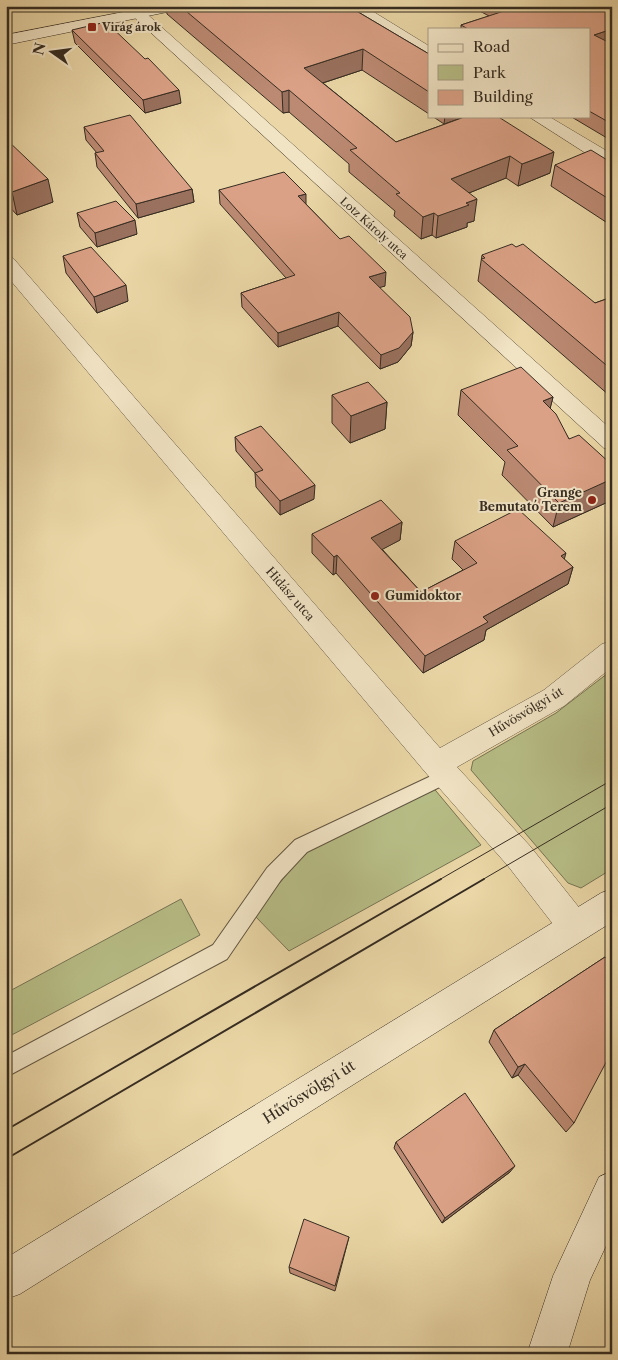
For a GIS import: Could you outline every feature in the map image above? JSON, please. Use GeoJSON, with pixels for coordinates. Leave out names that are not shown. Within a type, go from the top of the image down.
{"type":"FeatureCollection","features":[{"type":"Feature","properties":{"kind":"street"},"geometry":{"type":"LineString","coordinates":[[6,40],[133,10],[177,6]]}},
{"type":"Feature","properties":{"kind":"street"},"geometry":{"type":"LineString","coordinates":[[353,6],[428,51]]}},
{"type":"Feature","properties":{"kind":"street","name":"Lotz Károly utca"},"geometry":{"type":"LineString","coordinates":[[133,10],[612,443]]}},
{"type":"Feature","properties":{"kind":"street"},"geometry":{"type":"LineString","coordinates":[[539,118],[612,162]]}},
{"type":"Feature","properties":{"kind":"street","name":"Hidász utca"},"geometry":{"type":"LineString","coordinates":[[6,262],[441,770],[519,856],[574,926]]}},
{"type":"Feature","properties":{"kind":"street","name":"Hűvösvölgyi út"},"geometry":{"type":"LineString","coordinates":[[441,770],[554,698],[612,652]]}},
{"type":"Feature","properties":{"kind":"street","name":"Hűvösvölgyi út"},"geometry":{"type":"LineString","coordinates":[[6,1280],[612,904]]}},
{"type":"Feature","properties":{"kind":"street"},"geometry":{"type":"LineString","coordinates":[[547,1354],[572,1276],[598,1240],[612,1190]]}},
{"type":"Feature","properties":{"kind":"lane","name":"Hűvösvölgyi út"},"geometry":{"type":"LineString","coordinates":[[6,1067],[220,952],[274,874],[301,846],[441,770]]}},
{"type":"Feature","properties":{"kind":"green space"},"geometry":{"type":"Polygon","coordinates":[[[612,670],[612,869],[581,888],[568,883],[471,770],[473,761],[556,713],[612,670]]]}},
{"type":"Feature","properties":{"kind":"green space"},"geometry":{"type":"Polygon","coordinates":[[[431,785],[481,845],[289,951],[254,915],[303,854],[431,785]]]}},
{"type":"Feature","properties":{"kind":"green space"},"geometry":{"type":"Polygon","coordinates":[[[181,899],[200,935],[6,1038],[6,993],[181,899]]]}},
{"type":"Feature","properties":{"kind":"building"},"geometry":{"type":"Polygon","coordinates":[[[180,6],[348,6],[428,53],[428,91],[363,49],[304,68],[396,142],[462,118],[500,118],[554,152],[522,164],[510,156],[451,179],[477,199],[466,203],[469,205],[438,216],[434,213],[423,217],[396,194],[400,193],[350,150],[357,148],[289,90],[282,92],[180,6]]]}},
{"type":"Feature","properties":{"kind":"building"},"geometry":{"type":"Polygon","coordinates":[[[500,6],[596,6],[612,14],[612,29],[594,35],[612,44],[612,124],[590,112],[590,28],[466,28],[461,25],[507,10],[500,6]]]}},
{"type":"Feature","properties":{"kind":"building"},"geometry":{"type":"Polygon","coordinates":[[[106,22],[145,59],[148,58],[179,90],[143,100],[72,30],[106,22]]]}},
{"type":"Feature","properties":{"kind":"building"},"geometry":{"type":"Polygon","coordinates":[[[130,115],[192,189],[136,204],[95,153],[104,151],[84,127],[130,115]]]}},
{"type":"Feature","properties":{"kind":"building"},"geometry":{"type":"Polygon","coordinates":[[[6,139],[48,179],[12,192],[6,186],[6,139]]]}},
{"type":"Feature","properties":{"kind":"building"},"geometry":{"type":"Polygon","coordinates":[[[591,150],[612,163],[612,201],[555,165],[591,150]]]}},
{"type":"Feature","properties":{"kind":"building"},"geometry":{"type":"Polygon","coordinates":[[[284,172],[306,194],[298,196],[340,239],[349,236],[386,272],[369,277],[410,317],[413,332],[399,348],[381,355],[339,312],[278,333],[241,293],[295,275],[219,190],[284,172]]]}},
{"type":"Feature","properties":{"kind":"building"},"geometry":{"type":"Polygon","coordinates":[[[116,201],[135,220],[95,233],[77,213],[116,201]]]}},
{"type":"Feature","properties":{"kind":"building"},"geometry":{"type":"Polygon","coordinates":[[[512,244],[516,247],[523,244],[595,303],[612,297],[612,370],[481,259],[485,258],[482,255],[512,244]]]}},
{"type":"Feature","properties":{"kind":"building"},"geometry":{"type":"Polygon","coordinates":[[[91,247],[126,285],[94,297],[63,256],[91,247]]]}},
{"type":"Feature","properties":{"kind":"building"},"geometry":{"type":"Polygon","coordinates":[[[521,367],[553,397],[543,401],[556,414],[569,439],[579,435],[611,464],[607,467],[612,472],[612,479],[559,503],[507,450],[518,446],[461,390],[521,367]]]}},
{"type":"Feature","properties":{"kind":"building"},"geometry":{"type":"Polygon","coordinates":[[[368,382],[387,402],[351,416],[332,395],[368,382]]]}},
{"type":"Feature","properties":{"kind":"building"},"geometry":{"type":"Polygon","coordinates":[[[261,426],[315,485],[280,501],[255,473],[263,470],[235,437],[261,426]]]}},
{"type":"Feature","properties":{"kind":"building"},"geometry":{"type":"Polygon","coordinates":[[[381,500],[402,522],[371,538],[421,592],[477,563],[455,541],[518,509],[566,553],[561,556],[573,567],[483,617],[488,622],[425,656],[337,555],[334,557],[312,534],[381,500]]]}},
{"type":"Feature","properties":{"kind":"building"},"geometry":{"type":"Polygon","coordinates":[[[605,957],[612,965],[612,1051],[574,1123],[525,1064],[518,1067],[494,1030],[605,957]]]}},
{"type":"Feature","properties":{"kind":"building"},"geometry":{"type":"Polygon","coordinates":[[[465,1093],[515,1166],[445,1218],[396,1142],[465,1093]]]}},
{"type":"Feature","properties":{"kind":"building"},"geometry":{"type":"Polygon","coordinates":[[[304,1219],[349,1237],[335,1286],[289,1267],[304,1219]]]}},
{"type":"Feature","properties":{"kind":"tram line"},"geometry":{"type":"LineString","coordinates":[[439,880],[612,780]]}},
{"type":"Feature","properties":{"kind":"tram line"},"geometry":{"type":"LineString","coordinates":[[482,880],[612,804]]}},
{"type":"Feature","properties":{"kind":"tram line"},"geometry":{"type":"LineString","coordinates":[[6,1130],[441,879]]}},
{"type":"Feature","properties":{"kind":"tram line"},"geometry":{"type":"LineString","coordinates":[[6,1159],[484,879]]}},
{"type":"Feature","properties":{"kind":"place","name":"Virág árok"},"geometry":{"type":"Point","coordinates":[92,27]}},
{"type":"Feature","properties":{"kind":"place","name":"Grange Bemutató Terem"},"geometry":{"type":"Point","coordinates":[592,500]}},
{"type":"Feature","properties":{"kind":"place","name":"Gumidoktor"},"geometry":{"type":"Point","coordinates":[375,596]}}]}
